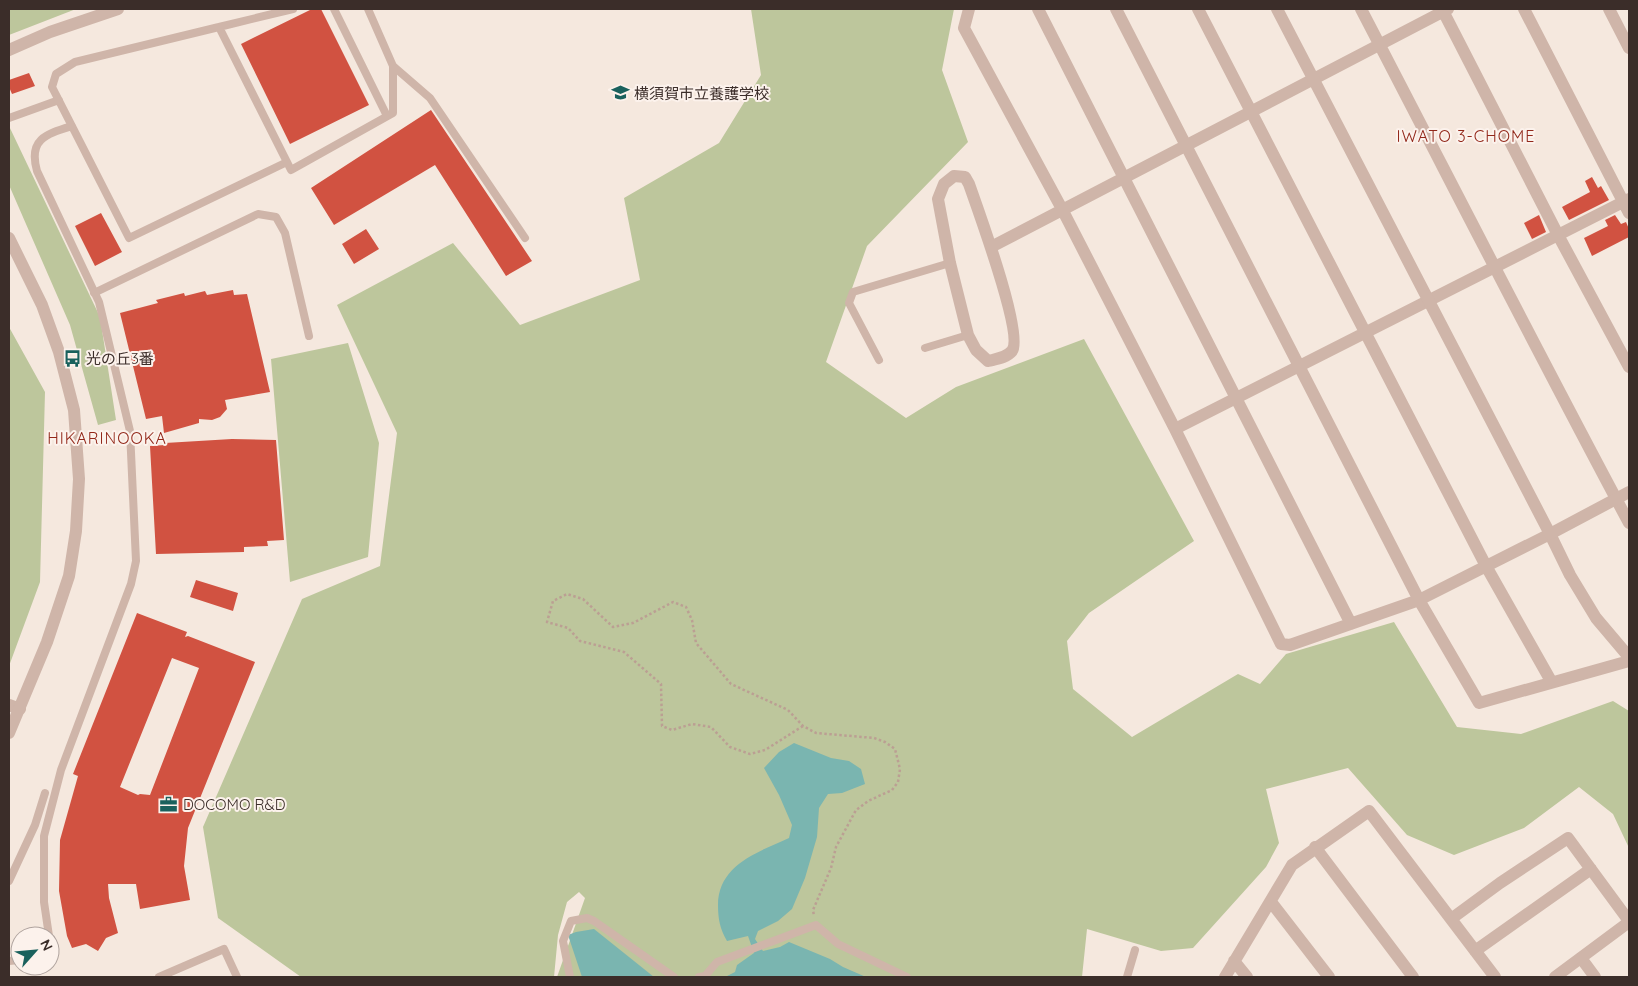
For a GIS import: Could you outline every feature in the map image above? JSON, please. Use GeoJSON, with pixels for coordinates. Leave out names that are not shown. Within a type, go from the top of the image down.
{"type":"FeatureCollection","features":[{"type":"Feature","properties":{"kind":"street"},"geometry":{"type":"LineString","coordinates":[[9,50],[50,32],[118,9]]}},
{"type":"Feature","properties":{"kind":"street"},"geometry":{"type":"LineString","coordinates":[[970,9],[966,15],[964,28],[1062,210],[1175,429],[1281,644],[1290,646],[1419,600],[1629,492]]}},
{"type":"Feature","properties":{"kind":"street"},"geometry":{"type":"LineString","coordinates":[[1038,9],[1351,624]]}},
{"type":"Feature","properties":{"kind":"street"},"geometry":{"type":"LineString","coordinates":[[1116,9],[1419,600],[1479,703],[1629,659],[1596,618],[1570,574],[1277,9]]}},
{"type":"Feature","properties":{"kind":"street"},"geometry":{"type":"LineString","coordinates":[[1198,9],[1486,566],[1552,681]]}},
{"type":"Feature","properties":{"kind":"street"},"geometry":{"type":"LineString","coordinates":[[1361,9],[1629,523]]}},
{"type":"Feature","properties":{"kind":"street"},"geometry":{"type":"LineString","coordinates":[[1175,429],[1558,235],[1627,205],[1524,9]]}},
{"type":"Feature","properties":{"kind":"street"},"geometry":{"type":"LineString","coordinates":[[1609,9],[1629,48]]}},
{"type":"Feature","properties":{"kind":"street"},"geometry":{"type":"LineString","coordinates":[[991,246],[1445,10],[1558,235],[1629,367]]}},
{"type":"Feature","properties":{"kind":"street"},"geometry":{"type":"LineString","coordinates":[[954,176],[965,177],[991,246],[1013,325],[1015,343],[1012,350],[1002,358],[988,361],[976,350],[968,335],[950,263],[938,199],[944,184],[954,176]]}},
{"type":"Feature","properties":{"kind":"street"},"geometry":{"type":"LineString","coordinates":[[9,238],[42,305],[59,352],[74,410],[79,479],[76,530],[69,576],[47,642],[14,707],[9,734]]}},
{"type":"Feature","properties":{"kind":"street"},"geometry":{"type":"LineString","coordinates":[[1225,977],[1292,865],[1315,847],[1369,811],[1495,977]]}},
{"type":"Feature","properties":{"kind":"street"},"geometry":{"type":"LineString","coordinates":[[1451,919],[1500,883],[1568,838],[1629,921],[1555,977]]}},
{"type":"Feature","properties":{"kind":"street"},"geometry":{"type":"LineString","coordinates":[[1315,847],[1413,977]]}},
{"type":"Feature","properties":{"kind":"street"},"geometry":{"type":"LineString","coordinates":[[1475,951],[1591,869]]}},
{"type":"Feature","properties":{"kind":"street"},"geometry":{"type":"LineString","coordinates":[[1271,902],[1329,977]]}},
{"type":"Feature","properties":{"kind":"street"},"geometry":{"type":"LineString","coordinates":[[1581,958],[1595,977]]}},
{"type":"Feature","properties":{"kind":"street"},"geometry":{"type":"LineString","coordinates":[[1234,961],[1246,977]]}},
{"type":"Feature","properties":{"kind":"lane"},"geometry":{"type":"LineString","coordinates":[[287,162],[130,238],[52,87],[56,74],[75,62],[293,9]]}},
{"type":"Feature","properties":{"kind":"lane"},"geometry":{"type":"LineString","coordinates":[[334,9],[387,116]]}},
{"type":"Feature","properties":{"kind":"lane"},"geometry":{"type":"LineString","coordinates":[[219,27],[291,170],[393,113],[393,66],[368,9]]}},
{"type":"Feature","properties":{"kind":"lane"},"geometry":{"type":"LineString","coordinates":[[393,66],[430,98],[524,238]]}},
{"type":"Feature","properties":{"kind":"lane"},"geometry":{"type":"LineString","coordinates":[[9,118],[59,100]]}},
{"type":"Feature","properties":{"kind":"lane"},"geometry":{"type":"LineString","coordinates":[[48,926],[44,902],[44,836],[61,770],[131,584],[136,561],[130,431],[98,302],[37,171],[34,155],[38,143],[53,132],[72,126]]}},
{"type":"Feature","properties":{"kind":"lane"},"geometry":{"type":"LineString","coordinates":[[94,293],[258,214],[276,217],[285,232],[308,336]]}},
{"type":"Feature","properties":{"kind":"lane"},"geometry":{"type":"LineString","coordinates":[[878,360],[849,303],[853,292],[950,263]]}},
{"type":"Feature","properties":{"kind":"lane"},"geometry":{"type":"LineString","coordinates":[[925,348],[968,335]]}},
{"type":"Feature","properties":{"kind":"lane"},"geometry":{"type":"LineString","coordinates":[[9,881],[35,824],[45,793]]}},
{"type":"Feature","properties":{"kind":"lane"},"geometry":{"type":"LineString","coordinates":[[570,977],[563,941],[571,920],[587,918],[674,977]]}},
{"type":"Feature","properties":{"kind":"lane"},"geometry":{"type":"LineString","coordinates":[[700,977],[705,976],[717,962],[816,925],[838,944],[907,977]]}},
{"type":"Feature","properties":{"kind":"lane"},"geometry":{"type":"LineString","coordinates":[[159,977],[224,949],[237,977]]}},
{"type":"Feature","properties":{"kind":"lane"},"geometry":{"type":"LineString","coordinates":[[1127,977],[1135,950]]}},
{"type":"Feature","properties":{"kind":"path"},"geometry":{"type":"LineString","coordinates":[[803,726],[765,750],[750,754],[730,747],[711,727],[692,724],[672,730],[662,726],[661,684],[624,652],[580,641],[568,628],[548,622],[553,602],[567,594],[583,599],[612,628],[633,623],[673,602],[686,607],[692,620],[696,643],[731,684],[788,710],[803,726],[816,733],[874,738],[885,742],[895,749],[900,769],[898,782],[892,790],[868,801],[856,810],[844,830],[836,847],[831,868],[813,910],[816,925]]}},
{"type":"Feature","properties":{"kind":"green space"},"geometry":{"type":"Polygon","coordinates":[[[9,9],[76,9],[9,35],[9,9]]]}},
{"type":"Feature","properties":{"kind":"green space"},"geometry":{"type":"Polygon","coordinates":[[[751,9],[954,9],[942,70],[968,142],[867,246],[826,362],[906,418],[956,387],[1084,339],[1194,541],[1089,613],[1067,641],[1073,689],[1132,737],[1238,674],[1260,684],[1286,654],[1394,622],[1457,727],[1521,734],[1613,701],[1629,711],[1629,848],[1613,814],[1579,787],[1524,828],[1454,855],[1407,835],[1348,768],[1266,789],[1279,843],[1266,867],[1193,948],[1161,951],[1087,929],[1082,977],[557,977],[585,898],[579,892],[567,902],[558,935],[554,977],[301,977],[218,918],[203,827],[302,599],[380,566],[397,433],[337,305],[453,243],[520,325],[640,280],[624,198],[719,143],[761,75],[751,9]]]}},
{"type":"Feature","properties":{"kind":"green space"},"geometry":{"type":"Polygon","coordinates":[[[9,126],[100,317],[116,420],[98,425],[70,325],[9,185],[9,126]]]}},
{"type":"Feature","properties":{"kind":"green space"},"geometry":{"type":"Polygon","coordinates":[[[9,327],[45,392],[40,582],[9,666],[9,327]]]}},
{"type":"Feature","properties":{"kind":"green space"},"geometry":{"type":"Polygon","coordinates":[[[348,343],[379,443],[368,557],[290,582],[271,359],[348,343]]]}},
{"type":"Feature","properties":{"kind":"water"},"geometry":{"type":"Polygon","coordinates":[[[794,743],[831,758],[849,761],[861,769],[865,784],[842,793],[828,794],[819,808],[817,837],[805,878],[792,909],[778,921],[758,931],[755,939],[763,951],[780,947],[789,942],[866,977],[725,977],[735,972],[737,965],[754,953],[748,936],[727,941],[719,919],[720,891],[732,870],[742,862],[789,838],[792,825],[779,795],[764,768],[779,752],[794,743]]]}},
{"type":"Feature","properties":{"kind":"water"},"geometry":{"type":"Polygon","coordinates":[[[594,929],[654,977],[582,977],[568,935],[594,929]]]}},
{"type":"Feature","properties":{"kind":"building"},"geometry":{"type":"Polygon","coordinates":[[[312,9],[321,9],[369,105],[290,144],[241,44],[312,9]]]}},
{"type":"Feature","properties":{"kind":"building"},"geometry":{"type":"Polygon","coordinates":[[[29,73],[35,86],[12,94],[9,80],[29,73]]]}},
{"type":"Feature","properties":{"kind":"building"},"geometry":{"type":"Polygon","coordinates":[[[431,110],[532,261],[506,276],[435,165],[334,225],[311,188],[431,110]]]}},
{"type":"Feature","properties":{"kind":"building"},"geometry":{"type":"Polygon","coordinates":[[[1592,177],[1598,188],[1601,186],[1609,200],[1569,220],[1562,207],[1590,192],[1585,181],[1592,177]]]}},
{"type":"Feature","properties":{"kind":"building"},"geometry":{"type":"Polygon","coordinates":[[[101,213],[122,252],[95,266],[75,226],[101,213]]]}},
{"type":"Feature","properties":{"kind":"building"},"geometry":{"type":"Polygon","coordinates":[[[1539,215],[1546,232],[1532,239],[1524,223],[1539,215]]]}},
{"type":"Feature","properties":{"kind":"building"},"geometry":{"type":"Polygon","coordinates":[[[1615,215],[1621,224],[1626,222],[1629,229],[1629,237],[1592,256],[1584,238],[1608,226],[1605,220],[1615,215]]]}},
{"type":"Feature","properties":{"kind":"building"},"geometry":{"type":"Polygon","coordinates":[[[366,229],[379,249],[354,264],[342,244],[366,229]]]}},
{"type":"Feature","properties":{"kind":"building"},"geometry":{"type":"Polygon","coordinates":[[[233,290],[234,295],[247,294],[270,392],[225,400],[227,409],[220,417],[212,420],[199,419],[199,423],[164,433],[162,416],[146,419],[120,313],[158,303],[156,300],[184,293],[185,296],[205,291],[207,295],[233,290]]]}},
{"type":"Feature","properties":{"kind":"building"},"geometry":{"type":"Polygon","coordinates":[[[232,439],[276,440],[284,540],[267,541],[268,546],[244,547],[244,552],[156,554],[150,446],[165,445],[165,443],[232,439]]]}},
{"type":"Feature","properties":{"kind":"building"},"geometry":{"type":"Polygon","coordinates":[[[196,580],[238,593],[233,611],[190,597],[196,580]]]}},
{"type":"Feature","properties":{"kind":"building"},"geometry":{"type":"Polygon","coordinates":[[[137,613],[187,632],[185,637],[188,636],[255,662],[188,828],[184,866],[190,900],[140,909],[136,884],[108,884],[109,898],[118,933],[106,938],[98,951],[86,944],[72,948],[67,936],[59,891],[60,840],[78,776],[73,774],[137,613]],[[172,658],[120,787],[138,795],[150,795],[199,668],[172,658]]]}},
{"type":"Feature","properties":{"kind":"place","name":"横須賀市立養護学校"},"geometry":{"type":"Point","coordinates":[620,93]}},
{"type":"Feature","properties":{"kind":"place","name":"光の丘3番"},"geometry":{"type":"Point","coordinates":[72,358]}},
{"type":"Feature","properties":{"kind":"place","name":"DOCOMO R&D"},"geometry":{"type":"Point","coordinates":[169,804]}},
{"type":"Feature","properties":{"kind":"district","name":"IWATO 3-CHOME"},"geometry":{"type":"Point","coordinates":[1466,136]}},
{"type":"Feature","properties":{"kind":"district","name":"HIKARINOOKA"},"geometry":{"type":"Point","coordinates":[107,438]}}]}
